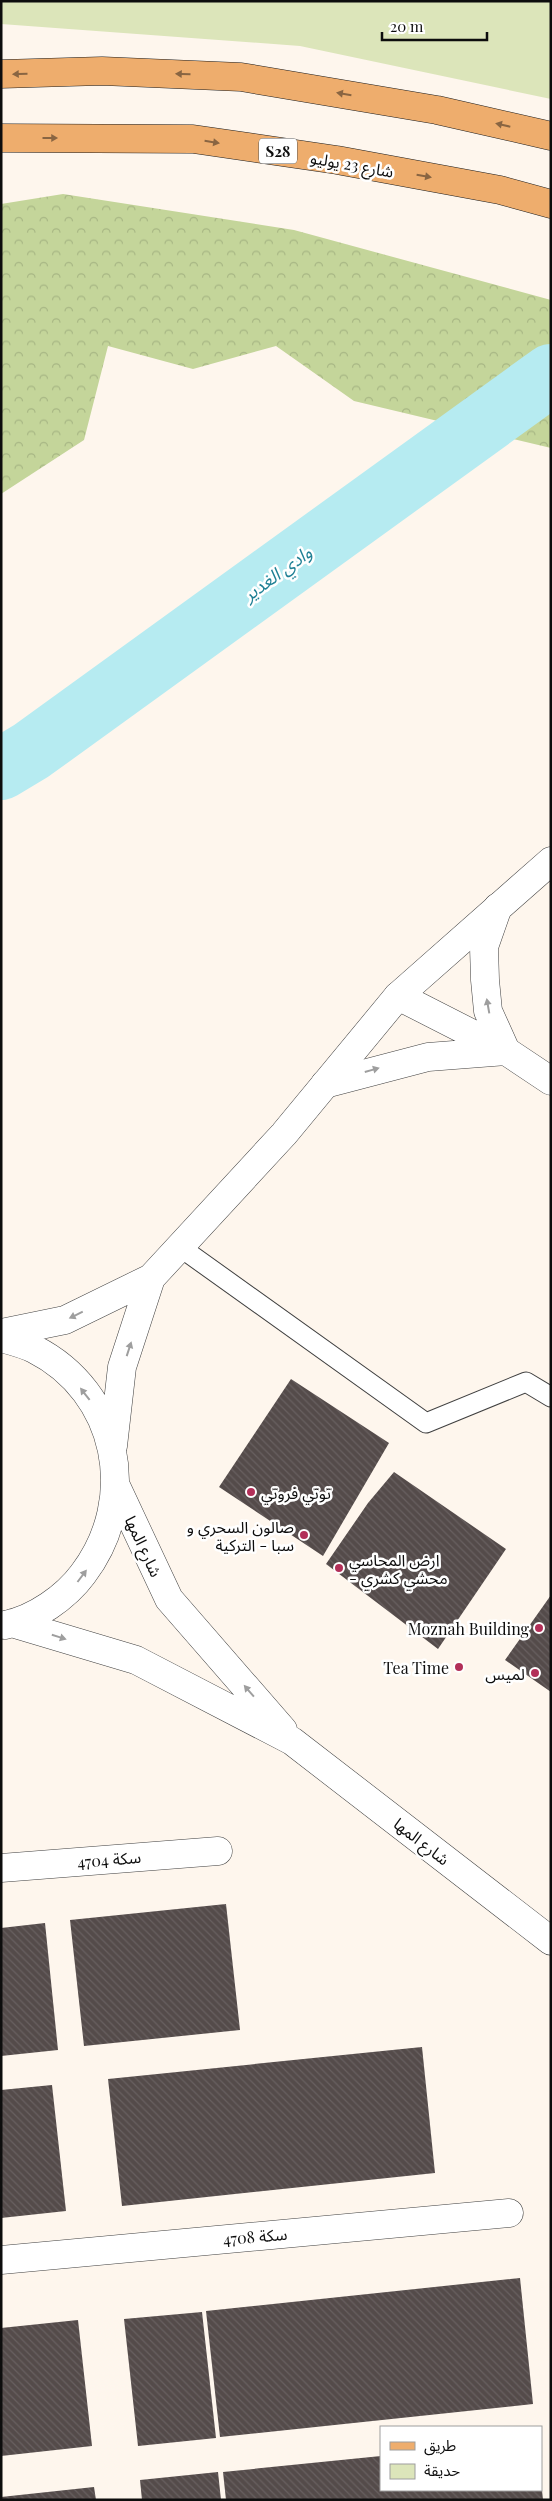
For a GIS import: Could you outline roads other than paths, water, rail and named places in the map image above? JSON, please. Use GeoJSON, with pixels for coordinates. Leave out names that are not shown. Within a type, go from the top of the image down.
{"type":"FeatureCollection","features":[{"type":"Feature","properties":{"kind":"main road"},"geometry":{"type":"LineString","coordinates":[[1,74],[102,71],[241,77],[437,110],[551,136]]}},
{"type":"Feature","properties":{"kind":"main road","name":"شارع 23 يوليو"},"geometry":{"type":"LineString","coordinates":[[1,138],[193,139],[337,160],[500,190],[551,204]]}},
{"type":"Feature","properties":{"kind":"street"},"geometry":{"type":"LineString","coordinates":[[500,190],[551,210]]}},
{"type":"Feature","properties":{"kind":"street"},"geometry":{"type":"LineString","coordinates":[[1,1333],[65,1320],[152,1278],[284,1134],[398,996],[551,861]]}},
{"type":"Feature","properties":{"kind":"street"},"geometry":{"type":"LineString","coordinates":[[498,907],[484,947],[485,980],[488,1011],[506,1051]]}},
{"type":"Feature","properties":{"kind":"street"},"geometry":{"type":"LineString","coordinates":[[398,996],[506,1051],[551,1081]]}},
{"type":"Feature","properties":{"kind":"street"},"geometry":{"type":"LineString","coordinates":[[325,1084],[428,1056],[506,1051]]}},
{"type":"Feature","properties":{"kind":"street"},"geometry":{"type":"LineString","coordinates":[[7,1624],[46,1608],[75,1585],[96,1556],[111,1522],[116,1486],[113,1448],[122,1367],[152,1278]]}},
{"type":"Feature","properties":{"kind":"street"},"geometry":{"type":"LineString","coordinates":[[1,1338],[34,1348],[69,1374],[96,1408],[113,1448]]}},
{"type":"Feature","properties":{"kind":"street","name":"شارع المها"},"geometry":{"type":"LineString","coordinates":[[116,1486],[169,1599],[292,1741]]}},
{"type":"Feature","properties":{"kind":"street","name":"شارع المها"},"geometry":{"type":"LineString","coordinates":[[7,1624],[136,1660],[292,1741],[551,1941]]}},
{"type":"Feature","properties":{"kind":"street","name":"سكة 4704"},"geometry":{"type":"LineString","coordinates":[[1,1868],[218,1851]]}},
{"type":"Feature","properties":{"kind":"street","name":"سكة 4708"},"geometry":{"type":"LineString","coordinates":[[1,2260],[509,2213]]}},
{"type":"Feature","properties":{"kind":"lane"},"geometry":{"type":"LineString","coordinates":[[180,1247],[426,1423],[526,1382],[551,1397]]}},
{"type":"Feature","properties":{"kind":"waterway","name":"وادي الغدير"},"geometry":{"type":"LineString","coordinates":[[1,769],[31,751],[551,375]]}},
{"type":"Feature","properties":{"kind":"place","name":"توتي فروتي"},"geometry":{"type":"Point","coordinates":[251,1492]}},
{"type":"Feature","properties":{"kind":"place","name":"صالون السحري و سبا - التركية"},"geometry":{"type":"Point","coordinates":[304,1535]}},
{"type":"Feature","properties":{"kind":"place","name":"ارض المحاسي - محشي كشري"},"geometry":{"type":"Point","coordinates":[339,1568]}},
{"type":"Feature","properties":{"kind":"place","name":"Moznah Building"},"geometry":{"type":"Point","coordinates":[539,1628]}},
{"type":"Feature","properties":{"kind":"place","name":"Tea Time"},"geometry":{"type":"Point","coordinates":[459,1667]}},
{"type":"Feature","properties":{"kind":"place","name":"لميس"},"geometry":{"type":"Point","coordinates":[535,1673]}}]}
